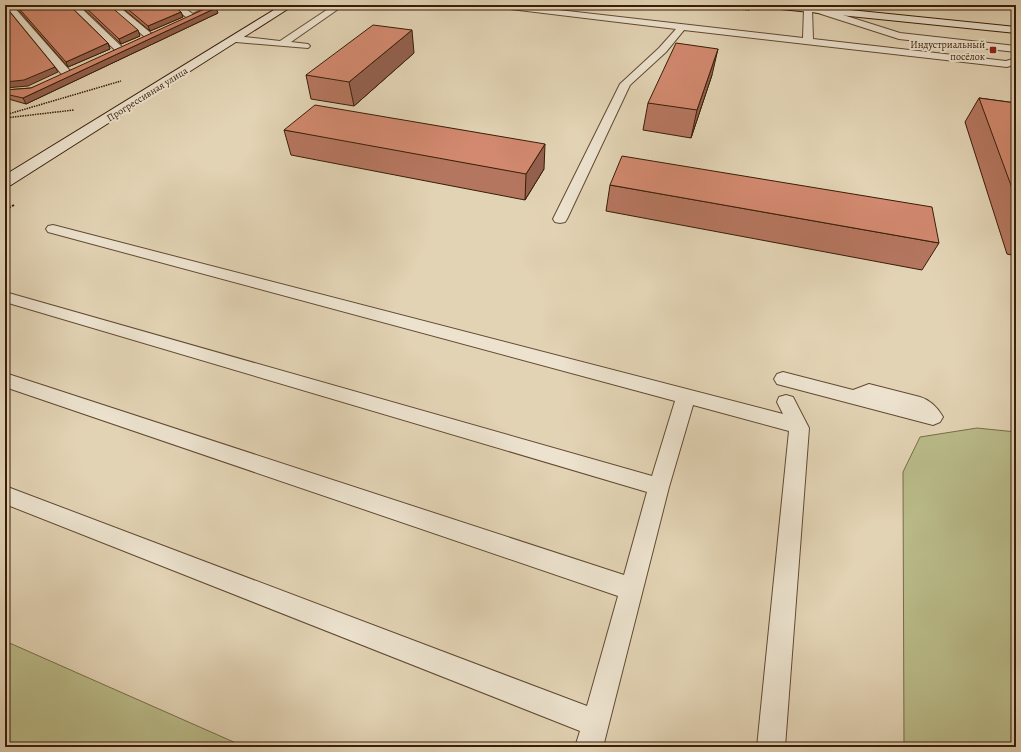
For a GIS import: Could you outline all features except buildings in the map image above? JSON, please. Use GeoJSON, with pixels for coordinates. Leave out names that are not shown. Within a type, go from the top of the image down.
{"type":"FeatureCollection","features":[{"type":"Feature","properties":{"kind":"street","name":"Прогрессивная улица"},"geometry":{"type":"LineString","coordinates":[[5,182],[289,5]]}},
{"type":"Feature","properties":{"kind":"street"},"geometry":{"type":"LineString","coordinates":[[771,5],[1016,30]]}},
{"type":"Feature","properties":{"kind":"lane"},"geometry":{"type":"LineString","coordinates":[[8,5],[70,72],[54,79]]}},
{"type":"Feature","properties":{"kind":"lane"},"geometry":{"type":"LineString","coordinates":[[72,5],[117,51],[153,35],[112,5]]}},
{"type":"Feature","properties":{"kind":"lane"},"geometry":{"type":"LineString","coordinates":[[175,5],[192,17]]}},
{"type":"Feature","properties":{"kind":"lane"},"geometry":{"type":"LineString","coordinates":[[178,24],[219,5]]}},
{"type":"Feature","properties":{"kind":"lane"},"geometry":{"type":"LineString","coordinates":[[283,43],[340,5]]}},
{"type":"Feature","properties":{"kind":"lane"},"geometry":{"type":"LineString","coordinates":[[493,5],[1007,64],[1016,61]]}},
{"type":"Feature","properties":{"kind":"lane"},"geometry":{"type":"LineString","coordinates":[[808,41],[813,9],[899,36],[1016,49]]}},
{"type":"Feature","properties":{"kind":"lane"},"geometry":{"type":"LineString","coordinates":[[560,219],[625,84],[671,44],[681,27]]}},
{"type":"Feature","properties":{"kind":"lane"},"geometry":{"type":"LineString","coordinates":[[236,39],[306,46]]}},
{"type":"Feature","properties":{"kind":"lane"},"geometry":{"type":"LineString","coordinates":[[53,229],[798,426]]}},
{"type":"Feature","properties":{"kind":"lane"},"geometry":{"type":"LineString","coordinates":[[5,298],[659,488]]}},
{"type":"Feature","properties":{"kind":"lane"},"geometry":{"type":"LineString","coordinates":[[783,379],[852,396]]}},
{"type":"Feature","properties":{"kind":"lane"},"geometry":{"type":"LineString","coordinates":[[5,380],[632,589]]}},
{"type":"Feature","properties":{"kind":"lane"},"geometry":{"type":"LineString","coordinates":[[589,747],[659,488],[686,396]]}},
{"type":"Feature","properties":{"kind":"lane"},"geometry":{"type":"LineString","coordinates":[[771,747],[798,426],[786,402]]}},
{"type":"Feature","properties":{"kind":"lane"},"geometry":{"type":"LineString","coordinates":[[5,495],[595,723]]}},
{"type":"Feature","properties":{"kind":"path"},"geometry":{"type":"LineString","coordinates":[[5,115],[125,79]]}},
{"type":"Feature","properties":{"kind":"green space"},"geometry":{"type":"Polygon","coordinates":[[[977,428],[1016,432],[1016,747],[904,747],[903,472],[920,437],[977,428]]]}},
{"type":"Feature","properties":{"kind":"green space"},"geometry":{"type":"Polygon","coordinates":[[[5,641],[245,747],[5,747],[5,641]]]}},
{"type":"Feature","properties":{"kind":"place","name":"Индустриальный посёлок"},"geometry":{"type":"Point","coordinates":[993,50]}}]}
